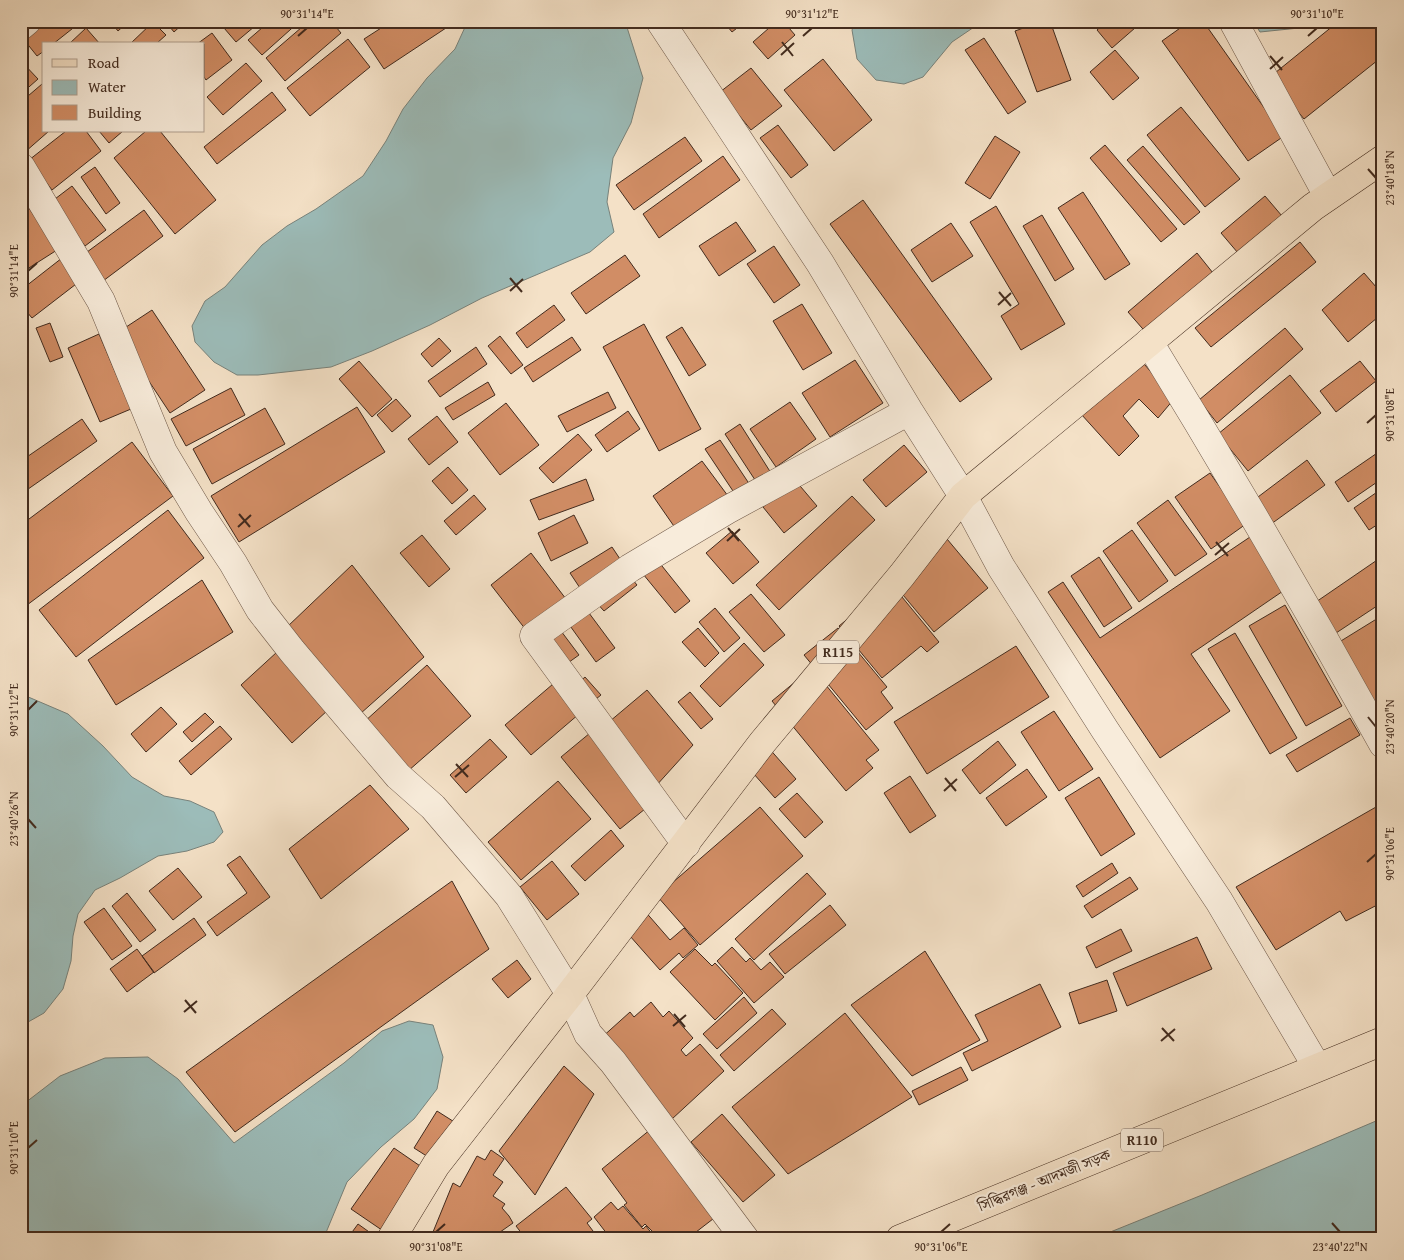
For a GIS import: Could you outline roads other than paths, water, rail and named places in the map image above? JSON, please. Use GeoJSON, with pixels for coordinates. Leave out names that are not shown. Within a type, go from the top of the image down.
{"type":"FeatureCollection","features":[{"type":"Feature","properties":{"kind":"main road","name":"R115"},"geometry":{"type":"LineString","coordinates":[[391,1239],[436,1165],[686,844],[762,743],[902,575],[963,496],[1328,196],[1383,159]]}},
{"type":"Feature","properties":{"kind":"main road","name":"সিদ্ধিরগঞ্জ - আদমজী সড়ক"},"geometry":{"type":"LineString","coordinates":[[900,1239],[1383,1041]]}},
{"type":"Feature","properties":{"kind":"street"},"geometry":{"type":"LineString","coordinates":[[21,26],[27,21]]}},
{"type":"Feature","properties":{"kind":"street"},"geometry":{"type":"LineString","coordinates":[[660,21],[820,263],[909,411],[963,496],[1001,567],[1105,730],[1219,900],[1317,1067]]}},
{"type":"Feature","properties":{"kind":"street"},"geometry":{"type":"LineString","coordinates":[[1233,21],[1328,196]]}},
{"type":"Feature","properties":{"kind":"street"},"geometry":{"type":"LineString","coordinates":[[21,167],[101,301],[163,452],[199,512],[233,563],[260,610],[292,651],[398,776],[433,807],[509,896],[570,994],[588,1034],[613,1062],[745,1239]]}},
{"type":"Feature","properties":{"kind":"street"},"geometry":{"type":"LineString","coordinates":[[1150,342],[1333,653],[1383,744]]}},
{"type":"Feature","properties":{"kind":"street"},"geometry":{"type":"LineString","coordinates":[[686,844],[534,636],[630,568],[727,510],[909,411]]}},
{"type":"Feature","properties":{"kind":"water"},"geometry":{"type":"Polygon","coordinates":[[[466,21],[625,21],[643,78],[631,123],[613,158],[607,202],[614,232],[590,252],[482,298],[430,325],[372,351],[331,367],[258,375],[237,375],[214,362],[195,342],[192,326],[205,301],[225,287],[262,245],[287,226],[316,209],[363,176],[386,141],[403,109],[427,78],[455,49],[466,21]]]}},
{"type":"Feature","properties":{"kind":"water"},"geometry":{"type":"Polygon","coordinates":[[[856,21],[983,21],[952,42],[923,77],[904,84],[876,80],[857,59],[852,30],[856,21]]]}},
{"type":"Feature","properties":{"kind":"water"},"geometry":{"type":"Polygon","coordinates":[[[1253,21],[1306,21],[1299,28],[1260,32],[1253,21]]]}},
{"type":"Feature","properties":{"kind":"water"},"geometry":{"type":"Polygon","coordinates":[[[26,696],[68,714],[103,746],[132,777],[164,796],[190,801],[214,812],[223,832],[214,842],[187,851],[158,856],[95,890],[78,914],[73,936],[71,961],[63,989],[44,1013],[21,1026],[21,697],[26,696]]]}},
{"type":"Feature","properties":{"kind":"water"},"geometry":{"type":"Polygon","coordinates":[[[409,1021],[433,1025],[443,1057],[437,1089],[414,1119],[381,1147],[347,1182],[322,1239],[21,1239],[21,1106],[60,1076],[105,1058],[148,1057],[178,1079],[234,1143],[344,1063],[382,1031],[409,1021]]]}},
{"type":"Feature","properties":{"kind":"water"},"geometry":{"type":"Polygon","coordinates":[[[1383,1118],[1383,1239],[1093,1239],[1202,1195],[1383,1118]]]}}]}
